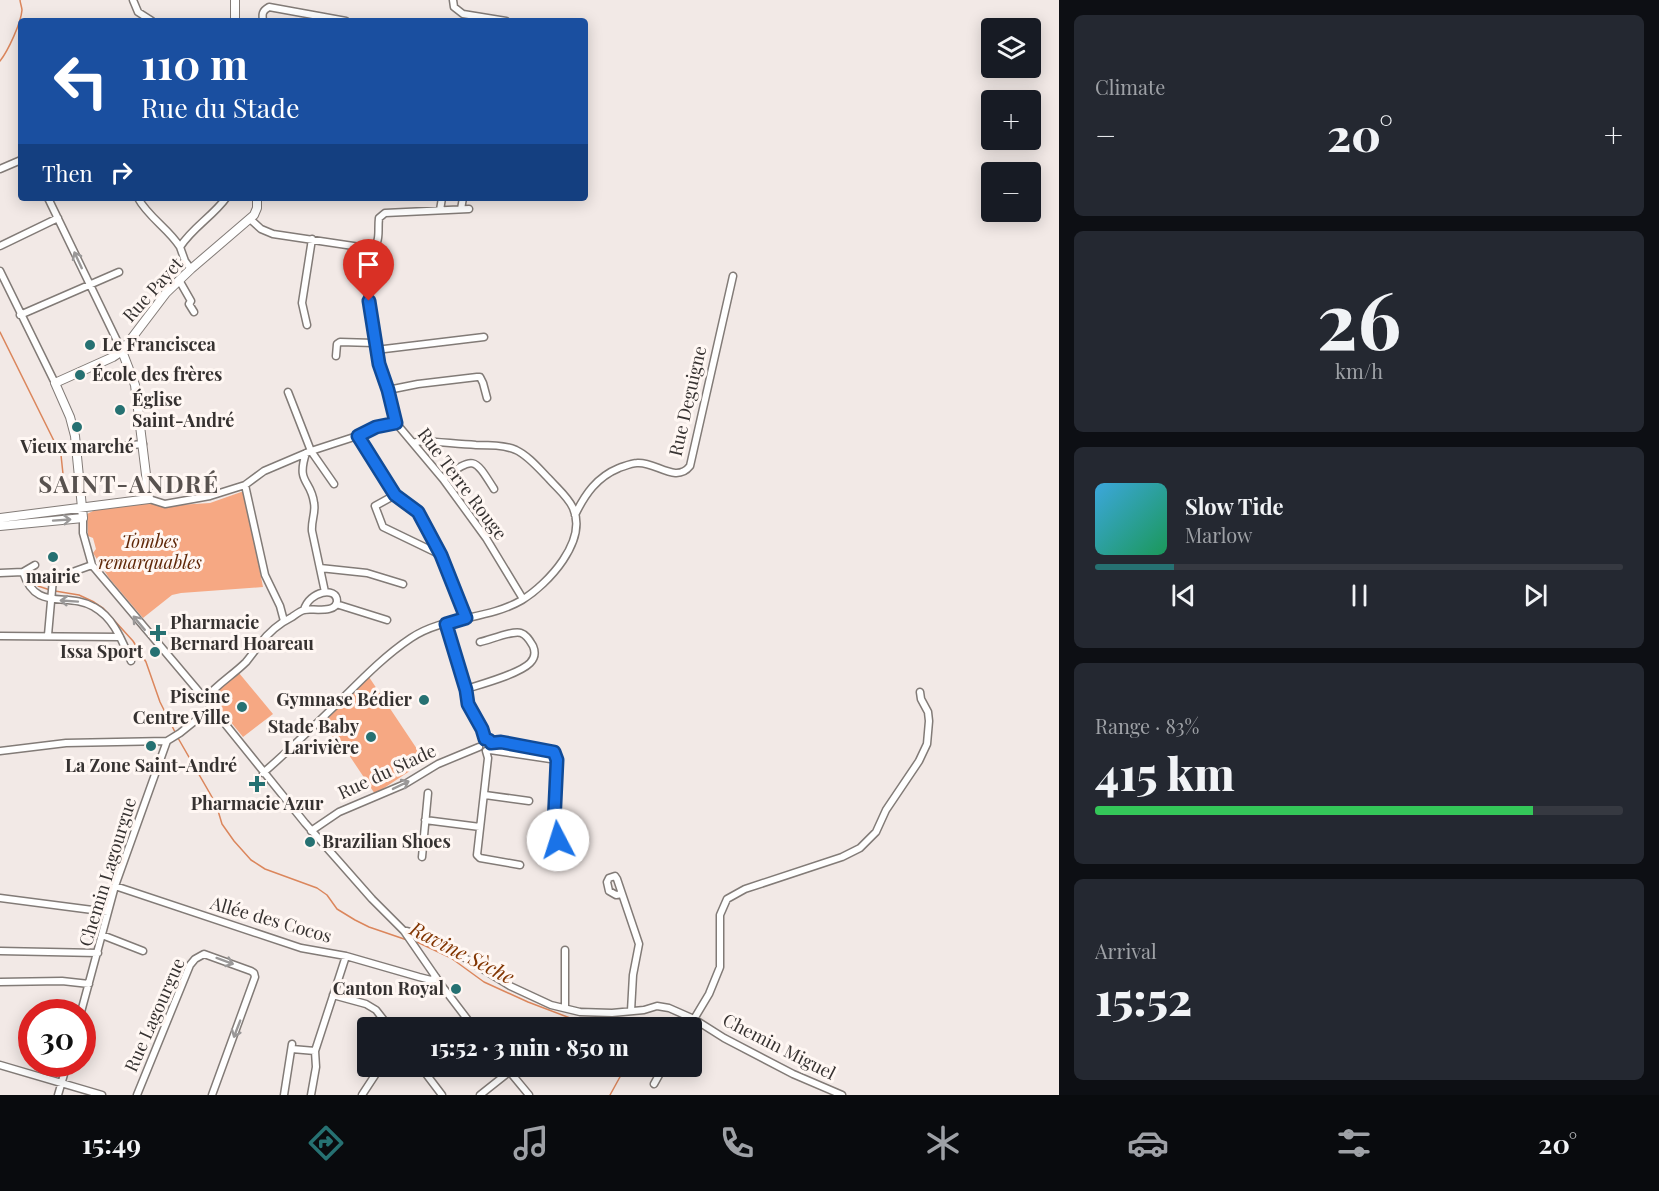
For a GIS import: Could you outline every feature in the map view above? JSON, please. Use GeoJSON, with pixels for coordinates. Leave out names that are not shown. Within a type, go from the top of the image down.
{"type":"FeatureCollection","features":[{"type":"Feature","properties":{"kind":"main road"},"geometry":{"type":"LineString","coordinates":[[235,0],[235,18]]}},
{"type":"Feature","properties":{"kind":"main road"},"geometry":{"type":"LineString","coordinates":[[250,219],[255,213],[257,201]]}},
{"type":"Feature","properties":{"kind":"main road","name":"Rue Payet"},"geometry":{"type":"LineString","coordinates":[[55,383],[122,351],[158,303],[179,280],[250,219]]}},
{"type":"Feature","properties":{"kind":"main road"},"geometry":{"type":"LineString","coordinates":[[0,518],[149,499],[135,385],[122,351]]}},
{"type":"Feature","properties":{"kind":"main road"},"geometry":{"type":"LineString","coordinates":[[0,526],[82,518],[77,450],[70,417],[55,383]]}},
{"type":"Feature","properties":{"kind":"street"},"geometry":{"type":"LineString","coordinates":[[133,0],[138,12],[147,18]]}},
{"type":"Feature","properties":{"kind":"street"},"geometry":{"type":"LineString","coordinates":[[453,0],[454,7],[464,14],[488,18]]}},
{"type":"Feature","properties":{"kind":"street"},"geometry":{"type":"LineString","coordinates":[[263,18],[264,10],[269,7],[330,18]]}},
{"type":"Feature","properties":{"kind":"street"},"geometry":{"type":"LineString","coordinates":[[0,169],[18,161]]}},
{"type":"Feature","properties":{"kind":"street"},"geometry":{"type":"LineString","coordinates":[[50,201],[122,351]]}},
{"type":"Feature","properties":{"kind":"street"},"geometry":{"type":"LineString","coordinates":[[140,201],[171,235],[191,268]]}},
{"type":"Feature","properties":{"kind":"street"},"geometry":{"type":"LineString","coordinates":[[180,247],[223,201]]}},
{"type":"Feature","properties":{"kind":"street"},"geometry":{"type":"LineString","coordinates":[[440,210],[442,201]]}},
{"type":"Feature","properties":{"kind":"street"},"geometry":{"type":"LineString","coordinates":[[461,209],[462,201]]}},
{"type":"Feature","properties":{"kind":"street"},"geometry":{"type":"LineString","coordinates":[[250,219],[266,232],[273,234],[360,247],[366,251],[373,248],[378,241],[379,218],[385,213],[469,209]]}},
{"type":"Feature","properties":{"kind":"street"},"geometry":{"type":"LineString","coordinates":[[0,246],[58,218]]}},
{"type":"Feature","properties":{"kind":"street"},"geometry":{"type":"LineString","coordinates":[[307,325],[302,303],[312,239]]}},
{"type":"Feature","properties":{"kind":"street","name":"Rue Terre Rouge"},"geometry":{"type":"LineString","coordinates":[[366,251],[366,284],[375,346],[396,423],[443,479],[486,538],[523,599]]}},
{"type":"Feature","properties":{"kind":"street"},"geometry":{"type":"LineString","coordinates":[[0,272],[55,383]]}},
{"type":"Feature","properties":{"kind":"street"},"geometry":{"type":"LineString","coordinates":[[20,315],[119,272]]}},
{"type":"Feature","properties":{"kind":"street","name":"Rue Deguigne"},"geometry":{"type":"LineString","coordinates":[[575,515],[593,485],[608,473],[637,463],[650,464],[674,473],[681,473],[690,466],[733,276]]}},
{"type":"Feature","properties":{"kind":"street"},"geometry":{"type":"LineString","coordinates":[[179,280],[191,301],[189,304],[194,312]]}},
{"type":"Feature","properties":{"kind":"street"},"geometry":{"type":"LineString","coordinates":[[336,356],[339,342],[375,346],[484,337]]}},
{"type":"Feature","properties":{"kind":"street"},"geometry":{"type":"LineString","coordinates":[[388,390],[417,384],[480,377],[487,398]]}},
{"type":"Feature","properties":{"kind":"street"},"geometry":{"type":"LineString","coordinates":[[288,392],[309,452],[334,484]]}},
{"type":"Feature","properties":{"kind":"street"},"geometry":{"type":"LineString","coordinates":[[149,499],[165,504],[210,496],[245,485],[264,471],[309,452],[358,436],[376,427],[396,423]]}},
{"type":"Feature","properties":{"kind":"street"},"geometry":{"type":"LineString","coordinates":[[358,436],[395,495],[418,512],[441,555],[466,618]]}},
{"type":"Feature","properties":{"kind":"street"},"geometry":{"type":"LineString","coordinates":[[263,773],[372,670],[411,638],[424,631],[505,608],[523,599],[559,565],[572,546],[577,528],[572,507],[535,464],[520,452],[498,446],[422,441],[413,443]]}},
{"type":"Feature","properties":{"kind":"street"},"geometry":{"type":"LineString","coordinates":[[77,450],[142,444]]}},
{"type":"Feature","properties":{"kind":"street"},"geometry":{"type":"LineString","coordinates":[[309,452],[301,472],[314,500],[312,531],[325,592]]}},
{"type":"Feature","properties":{"kind":"street"},"geometry":{"type":"LineString","coordinates":[[443,479],[471,463],[481,467],[494,489]]}},
{"type":"Feature","properties":{"kind":"street"},"geometry":{"type":"LineString","coordinates":[[245,485],[265,575],[280,606],[284,621]]}},
{"type":"Feature","properties":{"kind":"street"},"geometry":{"type":"LineString","coordinates":[[395,495],[374,508],[382,526],[441,555]]}},
{"type":"Feature","properties":{"kind":"street"},"geometry":{"type":"LineString","coordinates":[[82,518],[83,533],[92,565],[205,699],[311,831],[404,931],[466,1017]]}},
{"type":"Feature","properties":{"kind":"street"},"geometry":{"type":"LineString","coordinates":[[0,573],[23,572],[35,565]]}},
{"type":"Feature","properties":{"kind":"street"},"geometry":{"type":"LineString","coordinates":[[48,635],[53,579],[92,565]]}},
{"type":"Feature","properties":{"kind":"street"},"geometry":{"type":"LineString","coordinates":[[320,568],[367,573],[404,584]]}},
{"type":"Feature","properties":{"kind":"street"},"geometry":{"type":"LineString","coordinates":[[23,572],[28,585],[50,599],[77,601],[94,607],[111,622],[131,661]]}},
{"type":"Feature","properties":{"kind":"street"},"geometry":{"type":"LineString","coordinates":[[304,610],[309,599],[318,593],[330,593],[335,597],[336,604]]}},
{"type":"Feature","properties":{"kind":"street"},"geometry":{"type":"LineString","coordinates":[[205,699],[245,663],[266,637],[284,621],[304,610],[331,609],[336,604]]}},
{"type":"Feature","properties":{"kind":"street"},"geometry":{"type":"LineString","coordinates":[[336,604],[387,620]]}},
{"type":"Feature","properties":{"kind":"street"},"geometry":{"type":"LineString","coordinates":[[446,624],[469,707],[482,729],[488,746],[478,857],[520,865]]}},
{"type":"Feature","properties":{"kind":"street"},"geometry":{"type":"LineString","coordinates":[[466,690],[517,671],[532,662],[535,655],[527,637],[522,633],[516,632],[480,642]]}},
{"type":"Feature","properties":{"kind":"street"},"geometry":{"type":"LineString","coordinates":[[0,636],[120,637]]}},
{"type":"Feature","properties":{"kind":"street"},"geometry":{"type":"LineString","coordinates":[[693,1017],[709,994],[720,967],[720,915],[727,899],[746,889],[842,857],[860,848],[876,832],[886,810],[919,761],[927,744],[928,712],[920,692]]}},
{"type":"Feature","properties":{"kind":"street"},"geometry":{"type":"LineString","coordinates":[[0,751],[66,743],[170,740],[212,708]]}},
{"type":"Feature","properties":{"kind":"street","name":"Chemin Lagourgue"},"geometry":{"type":"LineString","coordinates":[[85,999],[115,886],[170,740]]}},
{"type":"Feature","properties":{"kind":"street","name":"Rue du Stade"},"geometry":{"type":"LineString","coordinates":[[311,831],[339,812],[479,747],[480,742],[488,746]]}},
{"type":"Feature","properties":{"kind":"street"},"geometry":{"type":"LineString","coordinates":[[488,746],[557,760],[554,824],[558,840]]}},
{"type":"Feature","properties":{"kind":"street","name":"Rue du Stade"},"geometry":{"type":"LineString","coordinates":[[422,857],[428,793]]}},
{"type":"Feature","properties":{"kind":"street"},"geometry":{"type":"LineString","coordinates":[[485,795],[529,801]]}},
{"type":"Feature","properties":{"kind":"street"},"geometry":{"type":"LineString","coordinates":[[425,820],[480,827]]}},
{"type":"Feature","properties":{"kind":"street","name":"Allée des Cocos"},"geometry":{"type":"LineString","coordinates":[[115,886],[301,948],[346,956],[431,980],[436,977]]}},
{"type":"Feature","properties":{"kind":"street"},"geometry":{"type":"LineString","coordinates":[[622,894],[639,944],[633,975],[631,1011]]}},
{"type":"Feature","properties":{"kind":"street"},"geometry":{"type":"LineString","coordinates":[[0,898],[108,912]]}},
{"type":"Feature","properties":{"kind":"street","name":"Chemin Miguel"},"geometry":{"type":"LineString","coordinates":[[404,931],[407,930],[437,942],[510,987],[551,1005],[580,1012],[612,1013],[664,1006],[690,1017]]}},
{"type":"Feature","properties":{"kind":"street","name":"Rue Lagourgue"},"geometry":{"type":"LineString","coordinates":[[102,935],[143,951]]}},
{"type":"Feature","properties":{"kind":"street"},"geometry":{"type":"LineString","coordinates":[[565,950],[565,1008]]}},
{"type":"Feature","properties":{"kind":"street"},"geometry":{"type":"LineString","coordinates":[[0,951],[98,953]]}},
{"type":"Feature","properties":{"kind":"street","name":"Rue Lagourgue"},"geometry":{"type":"LineString","coordinates":[[136,1095],[190,965],[204,954],[251,971],[255,977],[212,1095]]}},
{"type":"Feature","properties":{"kind":"street"},"geometry":{"type":"LineString","coordinates":[[311,1095],[316,1067],[315,1051],[346,956]]}},
{"type":"Feature","properties":{"kind":"street"},"geometry":{"type":"LineString","coordinates":[[419,977],[431,970]]}},
{"type":"Feature","properties":{"kind":"street"},"geometry":{"type":"LineString","coordinates":[[0,982],[62,981],[89,984]]}},
{"type":"Feature","properties":{"kind":"street"},"geometry":{"type":"LineString","coordinates":[[333,995],[366,1004],[376,1010],[381,1017]]}},
{"type":"Feature","properties":{"kind":"street","name":"Chemin Miguel"},"geometry":{"type":"LineString","coordinates":[[702,1024],[764,1059],[842,1095]]}},
{"type":"Feature","properties":{"kind":"street"},"geometry":{"type":"LineString","coordinates":[[284,1095],[292,1046],[315,1051]]}},
{"type":"Feature","properties":{"kind":"street"},"geometry":{"type":"LineString","coordinates":[[0,1066],[102,1095]]}},
{"type":"Feature","properties":{"kind":"street"},"geometry":{"type":"LineString","coordinates":[[58,1095],[63,1077]]}},
{"type":"Feature","properties":{"kind":"street"},"geometry":{"type":"LineString","coordinates":[[362,1095],[374,1077]]}},
{"type":"Feature","properties":{"kind":"street"},"geometry":{"type":"LineString","coordinates":[[428,1077],[442,1095]]}},
{"type":"Feature","properties":{"kind":"street"},"geometry":{"type":"LineString","coordinates":[[480,1095],[499,1077]]}},
{"type":"Feature","properties":{"kind":"street"},"geometry":{"type":"LineString","coordinates":[[514,1077],[529,1095]]}},
{"type":"Feature","properties":{"kind":"street"},"geometry":{"type":"LineString","coordinates":[[654,1084],[658,1077]]}},
{"type":"Feature","properties":{"kind":"green space","name":"Tombes remarquables"},"geometry":{"type":"Polygon","coordinates":[[[244,491],[263,587],[172,595],[143,618],[109,578],[93,553],[96,549],[93,538],[88,536],[87,514],[93,510],[151,503],[163,506],[210,503],[244,491]]]}},
{"type":"Feature","properties":{"kind":"green space","name":"Piscine Centre Ville"},"geometry":{"type":"Polygon","coordinates":[[[239,673],[273,714],[243,737],[212,699],[217,691],[239,673]]]}},
{"type":"Feature","properties":{"kind":"green space","name":"Stade Baby Larivière"},"geometry":{"type":"Polygon","coordinates":[[[369,677],[425,761],[375,794],[345,749],[321,725],[369,677]]]}},
{"type":"Feature","properties":{"kind":"waterway","name":"Ravine Sèche"},"geometry":{"type":"LineString","coordinates":[[20,0],[22,10],[20,18]]}},
{"type":"Feature","properties":{"kind":"waterway","name":"Ravine Sèche"},"geometry":{"type":"LineString","coordinates":[[0,61],[18,24]]}},
{"type":"Feature","properties":{"kind":"waterway","name":"Ravine Sèche"},"geometry":{"type":"LineString","coordinates":[[0,332],[61,455],[63,474],[59,489]]}},
{"type":"Feature","properties":{"kind":"waterway","name":"Ravine Sèche"},"geometry":{"type":"LineString","coordinates":[[32,575],[38,586],[50,590]]}},
{"type":"Feature","properties":{"kind":"waterway","name":"Ravine Sèche"},"geometry":{"type":"LineString","coordinates":[[55,591],[79,595],[94,602],[103,608],[133,641],[146,662],[160,702],[176,734]]}},
{"type":"Feature","properties":{"kind":"waterway","name":"Ravine Sèche"},"geometry":{"type":"LineString","coordinates":[[178,738],[216,804],[222,824],[251,860],[265,869],[317,888],[327,895],[337,909],[355,920],[407,940]]}},
{"type":"Feature","properties":{"kind":"waterway","name":"Ravine Sèche"},"geometry":{"type":"LineString","coordinates":[[415,941],[451,958],[484,982],[567,1017]]}},
{"type":"Feature","properties":{"kind":"waterway","name":"Ravine Sèche"},"geometry":{"type":"LineString","coordinates":[[610,1095],[620,1077]]}},
{"type":"Feature","properties":{"kind":"place","name":"Le Franciscea"},"geometry":{"type":"Point","coordinates":[90,345]}},
{"type":"Feature","properties":{"kind":"place","name":"École des frères"},"geometry":{"type":"Point","coordinates":[80,375]}},
{"type":"Feature","properties":{"kind":"place","name":"Église Saint-André"},"geometry":{"type":"Point","coordinates":[120,410]}},
{"type":"Feature","properties":{"kind":"place","name":"Vieux marché"},"geometry":{"type":"Point","coordinates":[77,427]}},
{"type":"Feature","properties":{"kind":"place","name":"mairie"},"geometry":{"type":"Point","coordinates":[53,557]}},
{"type":"Feature","properties":{"kind":"place","name":"Pharmacie Bernard Hoareau"},"geometry":{"type":"Point","coordinates":[158,633]}},
{"type":"Feature","properties":{"kind":"place","name":"Issa Sport"},"geometry":{"type":"Point","coordinates":[155,652]}},
{"type":"Feature","properties":{"kind":"place","name":"Gymnase Bédier"},"geometry":{"type":"Point","coordinates":[424,700]}},
{"type":"Feature","properties":{"kind":"place","name":"Piscine Centre Ville"},"geometry":{"type":"Point","coordinates":[242,707]}},
{"type":"Feature","properties":{"kind":"place","name":"Stade Baby Larivière"},"geometry":{"type":"Point","coordinates":[371,737]}},
{"type":"Feature","properties":{"kind":"place","name":"La Zone Saint-André"},"geometry":{"type":"Point","coordinates":[151,746]}},
{"type":"Feature","properties":{"kind":"place","name":"Pharmacie Azur"},"geometry":{"type":"Point","coordinates":[257,784]}},
{"type":"Feature","properties":{"kind":"place","name":"Brazilian Shoes"},"geometry":{"type":"Point","coordinates":[310,842]}},
{"type":"Feature","properties":{"kind":"place","name":"Canton Royal"},"geometry":{"type":"Point","coordinates":[456,989]}},
{"type":"Feature","properties":{"kind":"district","name":"SAINT-ANDRÉ"},"geometry":{"type":"Point","coordinates":[129,485]}},
{"type":"Feature","properties":{"kind":"route"},"geometry":{"type":"LineString","coordinates":[[369,301],[374,343],[396,423],[376,427],[358,436],[395,495],[418,512],[441,555],[466,618],[446,624],[469,707],[485,739],[491,743],[501,742],[556,754],[554,824],[558,840]]}}]}
